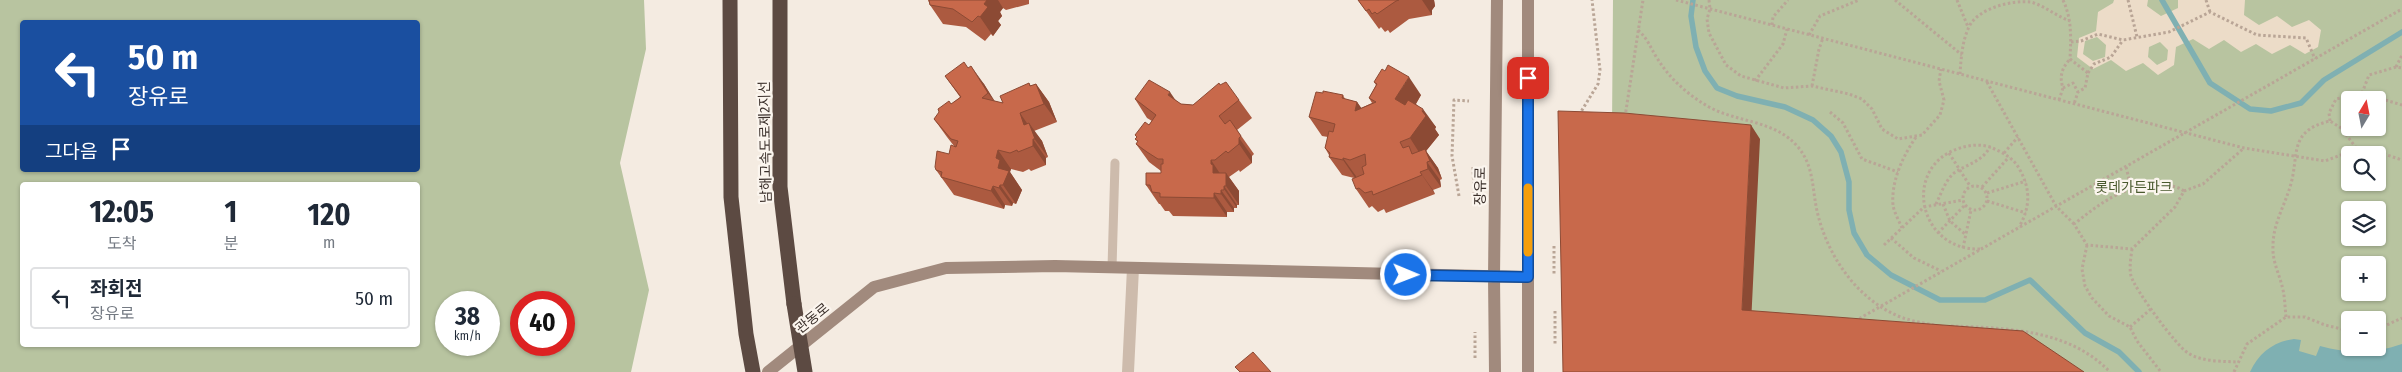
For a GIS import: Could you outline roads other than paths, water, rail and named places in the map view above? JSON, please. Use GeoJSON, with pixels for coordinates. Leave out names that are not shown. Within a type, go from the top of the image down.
{"type":"FeatureCollection","features":[{"type":"Feature","properties":{"kind":"highway"},"geometry":{"type":"LineString","coordinates":[[730,0],[732,197],[746,334],[753,372]]}},
{"type":"Feature","properties":{"kind":"highway","name":"남해고속도로제2지선"},"geometry":{"type":"LineString","coordinates":[[780,0],[780,187],[804,372]]}},
{"type":"Feature","properties":{"kind":"street","name":"장유로"},"geometry":{"type":"LineString","coordinates":[[1495,372],[1494,277],[1497,0]]}},
{"type":"Feature","properties":{"kind":"street"},"geometry":{"type":"LineString","coordinates":[[1528,0],[1528,372]]}},
{"type":"Feature","properties":{"kind":"street","name":"관동로"},"geometry":{"type":"LineString","coordinates":[[768,372],[874,287],[946,268],[1055,266],[1112,268]]}},
{"type":"Feature","properties":{"kind":"street"},"geometry":{"type":"LineString","coordinates":[[1112,268],[1528,277]]}},
{"type":"Feature","properties":{"kind":"street"},"geometry":{"type":"LineString","coordinates":[[1128,372],[1133,268]]}},
{"type":"Feature","properties":{"kind":"lane"},"geometry":{"type":"LineString","coordinates":[[1112,268],[1115,163]]}},
{"type":"Feature","properties":{"kind":"water"},"geometry":{"type":"Polygon","coordinates":[[[2286,340],[2301,340],[2299,351],[2316,356],[2320,346],[2341,350],[2341,356],[2386,356],[2386,348],[2402,344],[2402,372],[2250,372],[2262,354],[2286,340]]]}},
{"type":"Feature","properties":{"kind":"waterway"},"geometry":{"type":"LineString","coordinates":[[1693,0],[1691,16],[1696,47],[1705,71],[1717,88],[1737,96],[1785,107],[1813,120],[1831,136],[1841,152],[1849,182],[1849,210],[1854,233],[1867,255],[1891,275],[1940,300],[1985,300],[2030,280],[2085,333],[2119,352],[2139,372]]}},
{"type":"Feature","properties":{"kind":"waterway"},"geometry":{"type":"LineString","coordinates":[[2162,0],[2210,83],[2250,109],[2271,111],[2301,103],[2324,80],[2402,32]]}},
{"type":"Feature","properties":{"kind":"park label","name":"롯데가든파크"},"geometry":{"type":"Point","coordinates":[2134,187]}}]}
